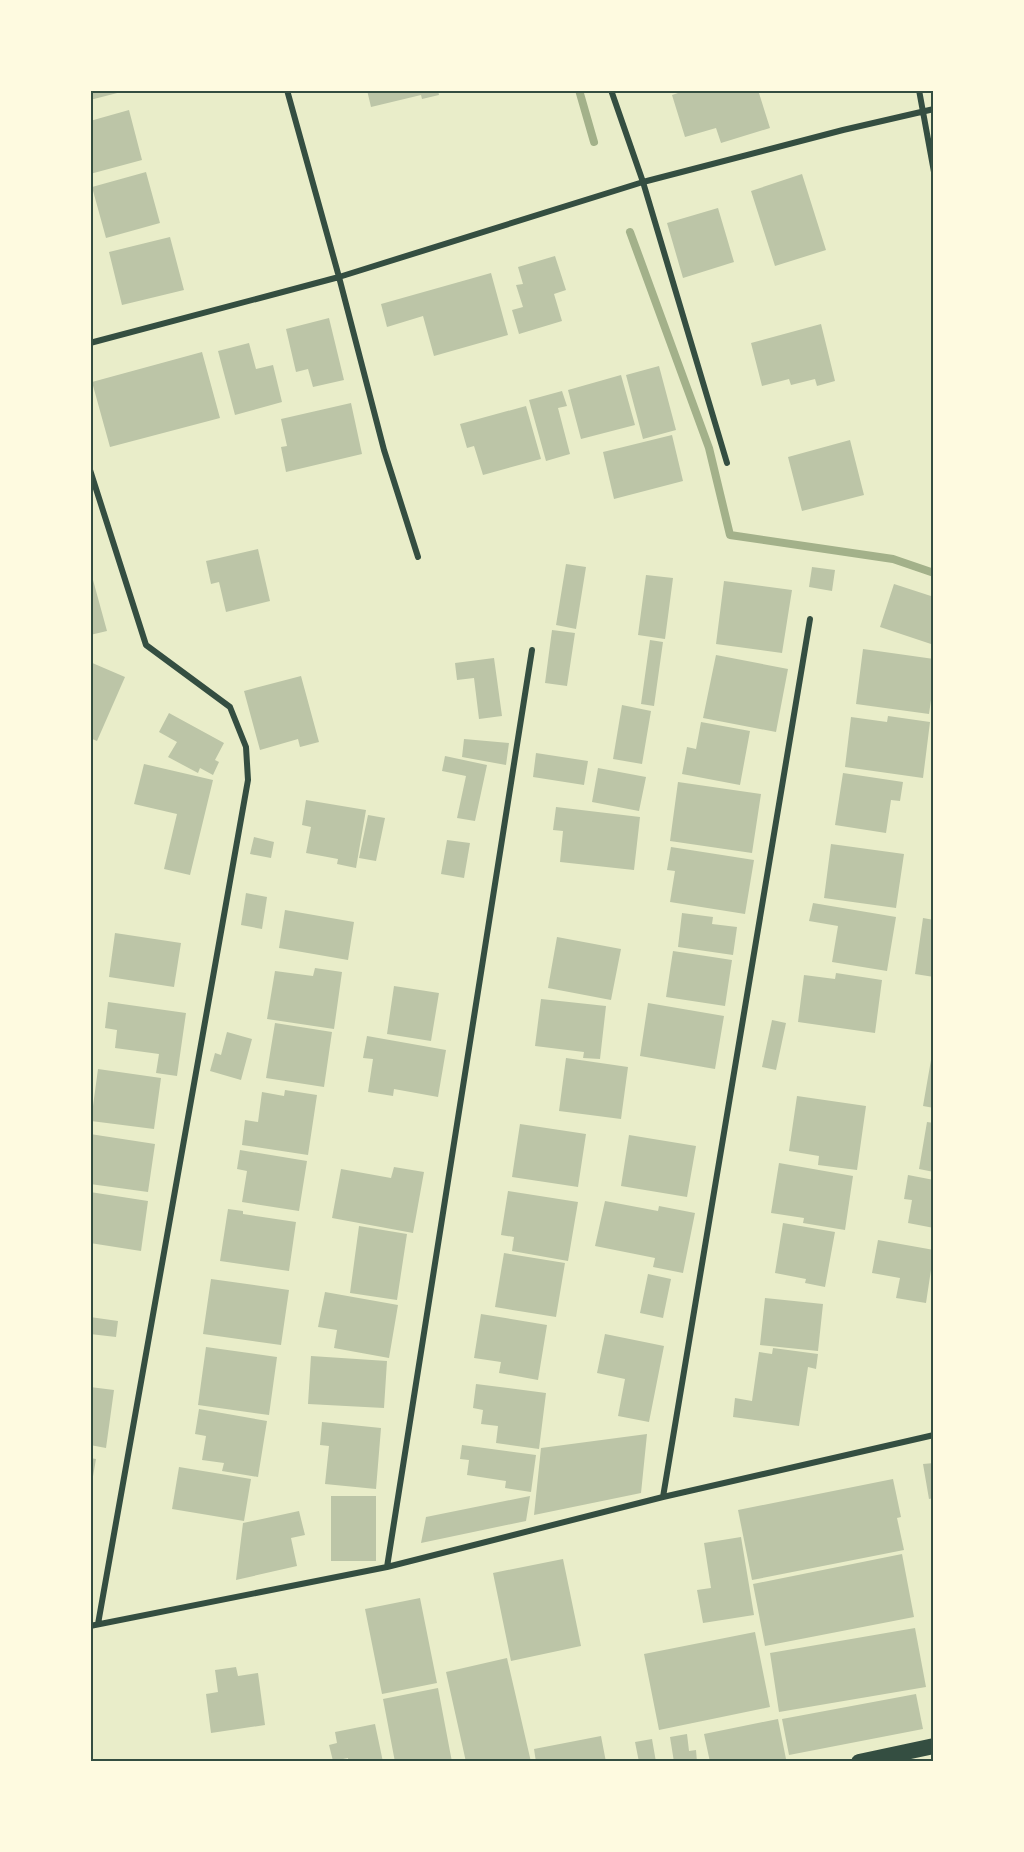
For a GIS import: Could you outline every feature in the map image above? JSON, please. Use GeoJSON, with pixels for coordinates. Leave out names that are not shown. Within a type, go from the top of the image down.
{"type":"FeatureCollection","features":[{"type":"Feature","properties":{"kind":"highway"},"geometry":{"type":"LineString","coordinates":[[859,1762],[934,1746]]}},
{"type":"Feature","properties":{"kind":"street"},"geometry":{"type":"LineString","coordinates":[[287,90],[384,450],[418,557]]}},
{"type":"Feature","properties":{"kind":"street"},"geometry":{"type":"LineString","coordinates":[[612,90],[643,182],[727,463]]}},
{"type":"Feature","properties":{"kind":"street"},"geometry":{"type":"LineString","coordinates":[[919,90],[934,172]]}},
{"type":"Feature","properties":{"kind":"street"},"geometry":{"type":"LineString","coordinates":[[90,343],[339,277],[643,182],[934,109]]}},
{"type":"Feature","properties":{"kind":"street"},"geometry":{"type":"LineString","coordinates":[[90,470],[146,645],[230,708],[246,747],[248,780],[98,1624]]}},
{"type":"Feature","properties":{"kind":"street"},"geometry":{"type":"LineString","coordinates":[[663,1497],[810,619]]}},
{"type":"Feature","properties":{"kind":"street"},"geometry":{"type":"LineString","coordinates":[[387,1567],[532,650]]}},
{"type":"Feature","properties":{"kind":"street"},"geometry":{"type":"LineString","coordinates":[[90,1626],[387,1567],[663,1497],[934,1436]]}},
{"type":"Feature","properties":{"kind":"building"},"geometry":{"type":"Polygon","coordinates":[[[90,90],[125,90],[125,91],[90,100],[90,90]]]}},
{"type":"Feature","properties":{"kind":"building"},"geometry":{"type":"Polygon","coordinates":[[[367,90],[438,90],[439,95],[422,99],[421,95],[371,107],[367,90]]]}},
{"type":"Feature","properties":{"kind":"building"},"geometry":{"type":"Polygon","coordinates":[[[687,90],[758,90],[770,128],[721,143],[716,128],[685,137],[672,95],[687,90]]]}},
{"type":"Feature","properties":{"kind":"building"},"geometry":{"type":"Polygon","coordinates":[[[129,110],[142,160],[90,174],[90,121],[129,110]]]}},
{"type":"Feature","properties":{"kind":"building"},"geometry":{"type":"Polygon","coordinates":[[[146,172],[160,223],[106,238],[92,187],[146,172]]]}},
{"type":"Feature","properties":{"kind":"building"},"geometry":{"type":"Polygon","coordinates":[[[802,174],[826,250],[775,266],[751,191],[802,174]]]}},
{"type":"Feature","properties":{"kind":"building"},"geometry":{"type":"Polygon","coordinates":[[[718,208],[734,262],[683,278],[667,223],[718,208]]]}},
{"type":"Feature","properties":{"kind":"building"},"geometry":{"type":"Polygon","coordinates":[[[170,237],[184,290],[122,305],[109,252],[170,237]]]}},
{"type":"Feature","properties":{"kind":"building"},"geometry":{"type":"Polygon","coordinates":[[[555,256],[566,290],[554,294],[562,321],[519,334],[512,310],[523,307],[516,285],[523,284],[518,267],[555,256]]]}},
{"type":"Feature","properties":{"kind":"building"},"geometry":{"type":"Polygon","coordinates":[[[491,273],[508,335],[434,356],[423,316],[387,327],[381,304],[491,273]]]}},
{"type":"Feature","properties":{"kind":"building"},"geometry":{"type":"Polygon","coordinates":[[[329,318],[344,380],[313,387],[308,369],[296,372],[286,329],[329,318]]]}},
{"type":"Feature","properties":{"kind":"building"},"geometry":{"type":"Polygon","coordinates":[[[821,324],[835,381],[817,386],[815,379],[791,385],[789,379],[762,386],[751,343],[821,324]]]}},
{"type":"Feature","properties":{"kind":"building"},"geometry":{"type":"Polygon","coordinates":[[[249,343],[256,369],[273,365],[282,402],[235,415],[218,351],[249,343]]]}},
{"type":"Feature","properties":{"kind":"building"},"geometry":{"type":"Polygon","coordinates":[[[202,352],[220,418],[110,447],[92,382],[202,352]]]}},
{"type":"Feature","properties":{"kind":"building"},"geometry":{"type":"Polygon","coordinates":[[[659,366],[676,430],[643,439],[626,375],[659,366]]]}},
{"type":"Feature","properties":{"kind":"building"},"geometry":{"type":"Polygon","coordinates":[[[621,375],[635,425],[581,439],[568,390],[621,375]]]}},
{"type":"Feature","properties":{"kind":"building"},"geometry":{"type":"Polygon","coordinates":[[[562,391],[567,406],[558,408],[570,454],[546,461],[529,400],[562,391]]]}},
{"type":"Feature","properties":{"kind":"building"},"geometry":{"type":"Polygon","coordinates":[[[351,403],[362,454],[286,472],[281,447],[287,446],[281,419],[351,403]]]}},
{"type":"Feature","properties":{"kind":"building"},"geometry":{"type":"Polygon","coordinates":[[[526,406],[541,459],[483,475],[474,446],[467,448],[460,424],[526,406]]]}},
{"type":"Feature","properties":{"kind":"building"},"geometry":{"type":"Polygon","coordinates":[[[672,435],[683,481],[614,499],[603,452],[672,435]]]}},
{"type":"Feature","properties":{"kind":"building"},"geometry":{"type":"Polygon","coordinates":[[[850,440],[864,495],[802,511],[788,457],[850,440]]]}},
{"type":"Feature","properties":{"kind":"building"},"geometry":{"type":"Polygon","coordinates":[[[258,549],[270,601],[226,612],[219,582],[211,584],[206,561],[258,549]]]}},
{"type":"Feature","properties":{"kind":"building"},"geometry":{"type":"Polygon","coordinates":[[[566,564],[586,567],[576,629],[556,625],[566,564]]]}},
{"type":"Feature","properties":{"kind":"building"},"geometry":{"type":"Polygon","coordinates":[[[812,567],[835,570],[832,591],[809,587],[812,567]]]}},
{"type":"Feature","properties":{"kind":"building"},"geometry":{"type":"Polygon","coordinates":[[[90,569],[107,631],[90,635],[90,569]]]}},
{"type":"Feature","properties":{"kind":"building"},"geometry":{"type":"Polygon","coordinates":[[[646,575],[673,578],[665,639],[638,635],[646,575]]]}},
{"type":"Feature","properties":{"kind":"building"},"geometry":{"type":"Polygon","coordinates":[[[724,581],[792,590],[782,653],[716,644],[724,581]]]}},
{"type":"Feature","properties":{"kind":"building"},"geometry":{"type":"Polygon","coordinates":[[[894,584],[934,597],[934,645],[880,627],[894,584]]]}},
{"type":"Feature","properties":{"kind":"building"},"geometry":{"type":"Polygon","coordinates":[[[552,630],[575,633],[567,686],[545,683],[552,630]]]}},
{"type":"Feature","properties":{"kind":"building"},"geometry":{"type":"Polygon","coordinates":[[[650,640],[663,642],[654,706],[641,704],[650,640]]]}},
{"type":"Feature","properties":{"kind":"building"},"geometry":{"type":"Polygon","coordinates":[[[863,649],[934,659],[934,679],[929,714],[856,704],[863,649]]]}},
{"type":"Feature","properties":{"kind":"building"},"geometry":{"type":"Polygon","coordinates":[[[716,655],[788,669],[776,732],[703,718],[716,655]]]}},
{"type":"Feature","properties":{"kind":"building"},"geometry":{"type":"Polygon","coordinates":[[[494,658],[502,716],[479,719],[474,678],[457,680],[455,663],[494,658]]]}},
{"type":"Feature","properties":{"kind":"building"},"geometry":{"type":"Polygon","coordinates":[[[90,662],[125,677],[97,741],[90,738],[90,662]]]}},
{"type":"Feature","properties":{"kind":"building"},"geometry":{"type":"Polygon","coordinates":[[[301,676],[319,742],[300,747],[298,739],[260,750],[244,691],[301,676]]]}},
{"type":"Feature","properties":{"kind":"building"},"geometry":{"type":"Polygon","coordinates":[[[622,705],[651,711],[642,764],[613,759],[622,705]]]}},
{"type":"Feature","properties":{"kind":"building"},"geometry":{"type":"Polygon","coordinates":[[[169,713],[224,743],[215,760],[219,762],[213,775],[200,768],[198,773],[168,757],[177,742],[159,732],[169,713]]]}},
{"type":"Feature","properties":{"kind":"building"},"geometry":{"type":"Polygon","coordinates":[[[888,716],[930,722],[923,778],[845,767],[851,717],[887,722],[888,716]]]}},
{"type":"Feature","properties":{"kind":"building"},"geometry":{"type":"Polygon","coordinates":[[[701,722],[750,731],[740,785],[682,774],[687,747],[696,749],[701,722]]]}},
{"type":"Feature","properties":{"kind":"building"},"geometry":{"type":"Polygon","coordinates":[[[464,739],[509,743],[506,765],[462,757],[464,739]]]}},
{"type":"Feature","properties":{"kind":"building"},"geometry":{"type":"Polygon","coordinates":[[[536,753],[588,761],[584,785],[533,777],[536,753]]]}},
{"type":"Feature","properties":{"kind":"building"},"geometry":{"type":"Polygon","coordinates":[[[445,756],[487,765],[475,821],[457,818],[466,776],[442,771],[445,756]]]}},
{"type":"Feature","properties":{"kind":"building"},"geometry":{"type":"Polygon","coordinates":[[[144,764],[213,780],[190,875],[164,869],[177,814],[134,804],[144,764]]]}},
{"type":"Feature","properties":{"kind":"building"},"geometry":{"type":"Polygon","coordinates":[[[598,768],[646,777],[639,811],[592,802],[598,768]]]}},
{"type":"Feature","properties":{"kind":"building"},"geometry":{"type":"Polygon","coordinates":[[[843,773],[903,782],[900,801],[891,800],[886,833],[835,825],[843,773]]]}},
{"type":"Feature","properties":{"kind":"building"},"geometry":{"type":"Polygon","coordinates":[[[678,782],[761,794],[752,853],[670,841],[678,782]]]}},
{"type":"Feature","properties":{"kind":"building"},"geometry":{"type":"Polygon","coordinates":[[[306,800],[366,810],[356,868],[337,864],[338,859],[306,853],[311,827],[302,825],[306,800]]]}},
{"type":"Feature","properties":{"kind":"building"},"geometry":{"type":"Polygon","coordinates":[[[556,807],[640,817],[634,870],[560,862],[563,831],[553,830],[556,807]]]}},
{"type":"Feature","properties":{"kind":"building"},"geometry":{"type":"Polygon","coordinates":[[[368,815],[385,818],[376,861],[359,858],[368,815]]]}},
{"type":"Feature","properties":{"kind":"building"},"geometry":{"type":"Polygon","coordinates":[[[254,837],[274,842],[271,858],[250,854],[254,837]]]}},
{"type":"Feature","properties":{"kind":"building"},"geometry":{"type":"Polygon","coordinates":[[[447,840],[470,843],[464,878],[441,874],[447,840]]]}},
{"type":"Feature","properties":{"kind":"building"},"geometry":{"type":"Polygon","coordinates":[[[831,844],[904,854],[896,908],[824,898],[831,844]]]}},
{"type":"Feature","properties":{"kind":"building"},"geometry":{"type":"Polygon","coordinates":[[[671,847],[754,860],[745,914],[670,902],[675,871],[667,870],[671,847]]]}},
{"type":"Feature","properties":{"kind":"building"},"geometry":{"type":"Polygon","coordinates":[[[246,893],[267,897],[262,929],[241,925],[246,893]]]}},
{"type":"Feature","properties":{"kind":"building"},"geometry":{"type":"Polygon","coordinates":[[[813,903],[896,917],[887,971],[832,962],[838,926],[809,921],[813,903]]]}},
{"type":"Feature","properties":{"kind":"building"},"geometry":{"type":"Polygon","coordinates":[[[285,910],[354,922],[348,960],[279,948],[285,910]]]}},
{"type":"Feature","properties":{"kind":"building"},"geometry":{"type":"Polygon","coordinates":[[[682,913],[713,917],[712,924],[737,927],[733,955],[678,947],[682,913]]]}},
{"type":"Feature","properties":{"kind":"building"},"geometry":{"type":"Polygon","coordinates":[[[923,918],[934,920],[934,977],[915,974],[923,918]]]}},
{"type":"Feature","properties":{"kind":"building"},"geometry":{"type":"Polygon","coordinates":[[[115,933],[181,943],[174,987],[109,977],[115,933]]]}},
{"type":"Feature","properties":{"kind":"building"},"geometry":{"type":"Polygon","coordinates":[[[557,937],[621,949],[611,1000],[548,988],[557,937]]]}},
{"type":"Feature","properties":{"kind":"building"},"geometry":{"type":"Polygon","coordinates":[[[673,951],[732,960],[725,1006],[666,997],[673,951]]]}},
{"type":"Feature","properties":{"kind":"building"},"geometry":{"type":"Polygon","coordinates":[[[315,968],[342,972],[334,1029],[267,1019],[275,971],[313,976],[315,968]]]}},
{"type":"Feature","properties":{"kind":"building"},"geometry":{"type":"Polygon","coordinates":[[[836,973],[882,980],[875,1033],[798,1022],[804,975],[835,979],[836,973]]]}},
{"type":"Feature","properties":{"kind":"building"},"geometry":{"type":"Polygon","coordinates":[[[394,986],[439,993],[431,1041],[387,1034],[394,986]]]}},
{"type":"Feature","properties":{"kind":"building"},"geometry":{"type":"Polygon","coordinates":[[[541,999],[606,1006],[600,1059],[583,1058],[584,1052],[535,1046],[541,999]]]}},
{"type":"Feature","properties":{"kind":"building"},"geometry":{"type":"Polygon","coordinates":[[[108,1002],[186,1013],[177,1076],[156,1073],[159,1054],[115,1048],[117,1030],[105,1028],[108,1002]]]}},
{"type":"Feature","properties":{"kind":"building"},"geometry":{"type":"Polygon","coordinates":[[[648,1003],[724,1016],[715,1069],[640,1056],[648,1003]]]}},
{"type":"Feature","properties":{"kind":"building"},"geometry":{"type":"Polygon","coordinates":[[[772,1020],[786,1023],[776,1070],[762,1067],[772,1020]]]}},
{"type":"Feature","properties":{"kind":"building"},"geometry":{"type":"Polygon","coordinates":[[[275,1023],[332,1032],[324,1087],[266,1078],[275,1023]]]}},
{"type":"Feature","properties":{"kind":"building"},"geometry":{"type":"Polygon","coordinates":[[[227,1032],[252,1039],[241,1080],[210,1071],[215,1053],[221,1055],[227,1032]]]}},
{"type":"Feature","properties":{"kind":"building"},"geometry":{"type":"Polygon","coordinates":[[[367,1036],[446,1050],[438,1097],[394,1089],[393,1096],[368,1092],[373,1059],[363,1058],[367,1036]]]}},
{"type":"Feature","properties":{"kind":"building"},"geometry":{"type":"Polygon","coordinates":[[[566,1058],[628,1067],[621,1119],[559,1111],[566,1058]]]}},
{"type":"Feature","properties":{"kind":"building"},"geometry":{"type":"Polygon","coordinates":[[[931,1060],[934,1060],[934,1108],[923,1106],[931,1060]]]}},
{"type":"Feature","properties":{"kind":"building"},"geometry":{"type":"Polygon","coordinates":[[[98,1069],[161,1078],[154,1129],[91,1121],[98,1069]]]}},
{"type":"Feature","properties":{"kind":"building"},"geometry":{"type":"Polygon","coordinates":[[[285,1090],[317,1095],[308,1155],[242,1145],[245,1120],[258,1122],[262,1092],[284,1096],[285,1090]]]}},
{"type":"Feature","properties":{"kind":"building"},"geometry":{"type":"Polygon","coordinates":[[[797,1096],[866,1106],[857,1170],[818,1165],[819,1156],[789,1151],[797,1096]]]}},
{"type":"Feature","properties":{"kind":"building"},"geometry":{"type":"Polygon","coordinates":[[[927,1122],[934,1123],[934,1172],[919,1169],[927,1122]]]}},
{"type":"Feature","properties":{"kind":"building"},"geometry":{"type":"Polygon","coordinates":[[[520,1124],[586,1134],[578,1187],[512,1177],[520,1124]]]}},
{"type":"Feature","properties":{"kind":"building"},"geometry":{"type":"Polygon","coordinates":[[[90,1134],[155,1144],[148,1192],[90,1184],[90,1134]]]}},
{"type":"Feature","properties":{"kind":"building"},"geometry":{"type":"Polygon","coordinates":[[[629,1135],[696,1146],[687,1197],[621,1186],[629,1135]]]}},
{"type":"Feature","properties":{"kind":"building"},"geometry":{"type":"Polygon","coordinates":[[[240,1150],[307,1161],[299,1211],[242,1202],[247,1171],[237,1169],[240,1150]]]}},
{"type":"Feature","properties":{"kind":"building"},"geometry":{"type":"Polygon","coordinates":[[[779,1163],[853,1176],[845,1230],[803,1223],[804,1218],[771,1213],[779,1163]]]}},
{"type":"Feature","properties":{"kind":"building"},"geometry":{"type":"Polygon","coordinates":[[[394,1167],[424,1172],[413,1233],[332,1218],[341,1169],[391,1178],[394,1167]]]}},
{"type":"Feature","properties":{"kind":"building"},"geometry":{"type":"Polygon","coordinates":[[[908,1175],[934,1180],[934,1228],[908,1223],[912,1200],[904,1199],[908,1175]]]}},
{"type":"Feature","properties":{"kind":"building"},"geometry":{"type":"Polygon","coordinates":[[[508,1191],[578,1202],[568,1261],[512,1251],[514,1237],[501,1235],[508,1191]]]}},
{"type":"Feature","properties":{"kind":"building"},"geometry":{"type":"Polygon","coordinates":[[[90,1192],[148,1201],[141,1251],[90,1243],[90,1192]]]}},
{"type":"Feature","properties":{"kind":"building"},"geometry":{"type":"Polygon","coordinates":[[[605,1201],[658,1211],[659,1206],[695,1213],[683,1273],[653,1267],[655,1258],[595,1246],[605,1201]]]}},
{"type":"Feature","properties":{"kind":"building"},"geometry":{"type":"Polygon","coordinates":[[[228,1209],[243,1211],[243,1214],[296,1222],[289,1271],[220,1261],[228,1209]]]}},
{"type":"Feature","properties":{"kind":"building"},"geometry":{"type":"Polygon","coordinates":[[[783,1223],[835,1232],[825,1287],[805,1283],[806,1279],[775,1273],[783,1223]]]}},
{"type":"Feature","properties":{"kind":"building"},"geometry":{"type":"Polygon","coordinates":[[[359,1226],[407,1234],[397,1300],[350,1293],[359,1226]]]}},
{"type":"Feature","properties":{"kind":"building"},"geometry":{"type":"Polygon","coordinates":[[[878,1240],[934,1250],[926,1303],[896,1298],[900,1278],[872,1273],[878,1240]]]}},
{"type":"Feature","properties":{"kind":"building"},"geometry":{"type":"Polygon","coordinates":[[[504,1253],[565,1263],[556,1317],[495,1307],[504,1253]]]}},
{"type":"Feature","properties":{"kind":"building"},"geometry":{"type":"Polygon","coordinates":[[[648,1274],[671,1279],[663,1318],[640,1313],[648,1274]]]}},
{"type":"Feature","properties":{"kind":"building"},"geometry":{"type":"Polygon","coordinates":[[[211,1279],[289,1290],[281,1345],[203,1334],[211,1279]]]}},
{"type":"Feature","properties":{"kind":"building"},"geometry":{"type":"Polygon","coordinates":[[[325,1292],[398,1305],[389,1358],[334,1348],[337,1330],[318,1327],[325,1292]]]}},
{"type":"Feature","properties":{"kind":"building"},"geometry":{"type":"Polygon","coordinates":[[[765,1298],[823,1304],[818,1351],[760,1345],[765,1298]]]}},
{"type":"Feature","properties":{"kind":"building"},"geometry":{"type":"Polygon","coordinates":[[[481,1314],[547,1325],[538,1380],[499,1373],[501,1362],[474,1358],[481,1314]]]}},
{"type":"Feature","properties":{"kind":"building"},"geometry":{"type":"Polygon","coordinates":[[[90,1317],[118,1321],[116,1337],[90,1334],[90,1317]]]}},
{"type":"Feature","properties":{"kind":"building"},"geometry":{"type":"Polygon","coordinates":[[[605,1334],[664,1346],[649,1422],[618,1416],[625,1379],[597,1373],[605,1334]]]}},
{"type":"Feature","properties":{"kind":"building"},"geometry":{"type":"Polygon","coordinates":[[[206,1347],[277,1357],[269,1415],[198,1405],[206,1347]]]}},
{"type":"Feature","properties":{"kind":"building"},"geometry":{"type":"Polygon","coordinates":[[[773,1348],[818,1354],[816,1369],[808,1367],[799,1426],[733,1417],[735,1398],[752,1401],[759,1352],[772,1354],[773,1348]]]}},
{"type":"Feature","properties":{"kind":"building"},"geometry":{"type":"Polygon","coordinates":[[[311,1356],[387,1361],[384,1408],[308,1404],[311,1356]]]}},
{"type":"Feature","properties":{"kind":"building"},"geometry":{"type":"Polygon","coordinates":[[[476,1384],[546,1393],[539,1449],[496,1443],[498,1426],[481,1424],[483,1410],[473,1408],[476,1384]]]}},
{"type":"Feature","properties":{"kind":"building"},"geometry":{"type":"Polygon","coordinates":[[[90,1387],[114,1390],[106,1448],[90,1445],[90,1387]]]}},
{"type":"Feature","properties":{"kind":"building"},"geometry":{"type":"Polygon","coordinates":[[[199,1409],[267,1421],[258,1477],[222,1471],[224,1463],[202,1460],[206,1436],[195,1434],[199,1409]]]}},
{"type":"Feature","properties":{"kind":"building"},"geometry":{"type":"Polygon","coordinates":[[[322,1422],[381,1428],[376,1489],[325,1484],[329,1446],[320,1445],[322,1422]]]}},
{"type":"Feature","properties":{"kind":"building"},"geometry":{"type":"Polygon","coordinates":[[[647,1434],[641,1493],[534,1515],[541,1448],[647,1434]]]}},
{"type":"Feature","properties":{"kind":"building"},"geometry":{"type":"Polygon","coordinates":[[[462,1445],[536,1455],[531,1492],[505,1488],[506,1481],[467,1475],[469,1460],[460,1459],[462,1445]]]}},
{"type":"Feature","properties":{"kind":"building"},"geometry":{"type":"Polygon","coordinates":[[[90,1458],[96,1459],[91,1488],[90,1488],[90,1458]]]}},
{"type":"Feature","properties":{"kind":"building"},"geometry":{"type":"Polygon","coordinates":[[[934,1463],[934,1498],[929,1499],[923,1464],[934,1463]]]}},
{"type":"Feature","properties":{"kind":"building"},"geometry":{"type":"Polygon","coordinates":[[[179,1467],[251,1479],[244,1521],[172,1509],[179,1467]]]}},
{"type":"Feature","properties":{"kind":"building"},"geometry":{"type":"Polygon","coordinates":[[[893,1479],[901,1517],[897,1518],[904,1550],[752,1580],[738,1510],[893,1479]]]}},
{"type":"Feature","properties":{"kind":"building"},"geometry":{"type":"Polygon","coordinates":[[[331,1496],[376,1496],[376,1561],[331,1561],[331,1496]]]}},
{"type":"Feature","properties":{"kind":"building"},"geometry":{"type":"Polygon","coordinates":[[[530,1496],[526,1521],[421,1543],[426,1517],[530,1496]]]}},
{"type":"Feature","properties":{"kind":"building"},"geometry":{"type":"Polygon","coordinates":[[[299,1511],[305,1535],[291,1538],[297,1566],[236,1580],[243,1523],[299,1511]]]}},
{"type":"Feature","properties":{"kind":"building"},"geometry":{"type":"Polygon","coordinates":[[[741,1537],[754,1615],[703,1623],[697,1590],[711,1588],[704,1543],[741,1537]]]}},
{"type":"Feature","properties":{"kind":"building"},"geometry":{"type":"Polygon","coordinates":[[[902,1554],[914,1617],[765,1646],[753,1584],[902,1554]]]}},
{"type":"Feature","properties":{"kind":"building"},"geometry":{"type":"Polygon","coordinates":[[[563,1559],[581,1646],[511,1661],[493,1573],[563,1559]]]}},
{"type":"Feature","properties":{"kind":"building"},"geometry":{"type":"Polygon","coordinates":[[[420,1598],[437,1683],[382,1694],[365,1609],[420,1598]]]}},
{"type":"Feature","properties":{"kind":"building"},"geometry":{"type":"Polygon","coordinates":[[[915,1628],[926,1687],[779,1712],[770,1653],[915,1628]]]}},
{"type":"Feature","properties":{"kind":"building"},"geometry":{"type":"Polygon","coordinates":[[[755,1632],[770,1707],[659,1730],[644,1654],[755,1632]]]}},
{"type":"Feature","properties":{"kind":"building"},"geometry":{"type":"Polygon","coordinates":[[[507,1658],[531,1762],[466,1762],[446,1672],[507,1658]]]}},
{"type":"Feature","properties":{"kind":"building"},"geometry":{"type":"Polygon","coordinates":[[[236,1667],[238,1676],[258,1673],[265,1725],[211,1733],[206,1694],[218,1692],[215,1670],[236,1667]]]}},
{"type":"Feature","properties":{"kind":"building"},"geometry":{"type":"Polygon","coordinates":[[[438,1688],[452,1762],[395,1762],[383,1699],[438,1688]]]}},
{"type":"Feature","properties":{"kind":"building"},"geometry":{"type":"Polygon","coordinates":[[[916,1694],[923,1729],[789,1755],[782,1719],[916,1694]]]}},
{"type":"Feature","properties":{"kind":"building"},"geometry":{"type":"Polygon","coordinates":[[[778,1719],[786,1759],[770,1762],[710,1762],[704,1734],[778,1719]]]}},
{"type":"Feature","properties":{"kind":"building"},"geometry":{"type":"Polygon","coordinates":[[[375,1724],[383,1762],[348,1762],[348,1758],[333,1761],[329,1745],[337,1743],[335,1732],[375,1724]]]}},
{"type":"Feature","properties":{"kind":"building"},"geometry":{"type":"Polygon","coordinates":[[[687,1734],[689,1751],[696,1750],[697,1762],[674,1762],[670,1737],[687,1734]]]}},
{"type":"Feature","properties":{"kind":"building"},"geometry":{"type":"Polygon","coordinates":[[[601,1736],[606,1762],[536,1762],[534,1749],[601,1736]]]}},
{"type":"Feature","properties":{"kind":"building"},"geometry":{"type":"Polygon","coordinates":[[[652,1739],[656,1762],[639,1762],[635,1742],[652,1739]]]}},
{"type":"Feature","properties":{"kind":"waterway"},"geometry":{"type":"LineString","coordinates":[[579,90],[594,142]]}},
{"type":"Feature","properties":{"kind":"waterway"},"geometry":{"type":"LineString","coordinates":[[630,232],[709,448],[730,535],[893,559],[934,573]]}}]}
